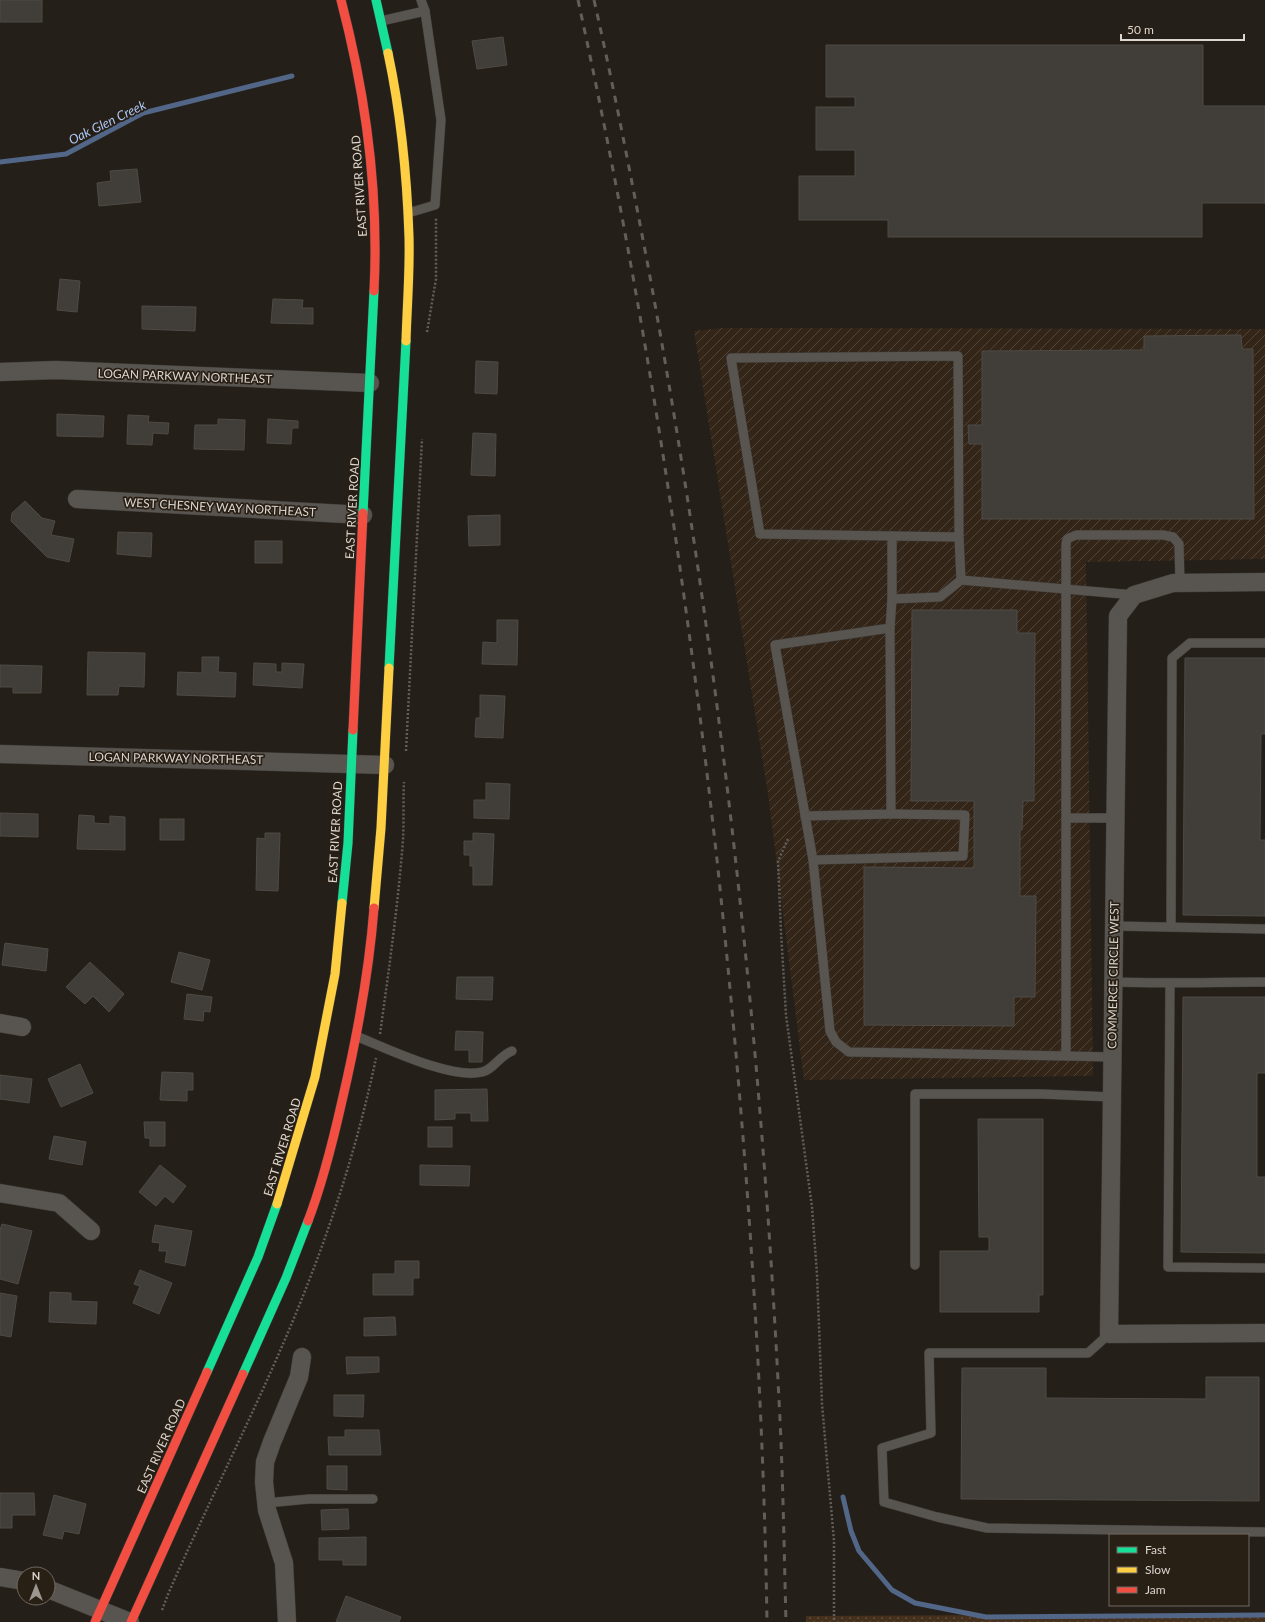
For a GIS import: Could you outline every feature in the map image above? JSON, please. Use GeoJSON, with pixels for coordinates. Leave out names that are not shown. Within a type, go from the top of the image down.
{"type":"FeatureCollection","features":[{"type":"Feature","properties":{"kind":"main road","name":"EAST RIVER ROAD"},"geometry":{"type":"LineString","coordinates":[[98,1616],[245,1289],[277,1205],[315,1077],[335,974],[348,843],[363,515],[366,383],[375,268],[372,175],[351,34],[341,0]]}},
{"type":"Feature","properties":{"kind":"main road"},"geometry":{"type":"LineString","coordinates":[[131,1622],[286,1278],[312,1210],[332,1144],[356,1036],[371,945],[378,879],[385,765],[405,367],[408,213],[404,152],[396,93],[376,0]]}},
{"type":"Feature","properties":{"kind":"street","name":"LOGAN PARKWAY NORTHEAST"},"geometry":{"type":"LineString","coordinates":[[0,372],[56,370],[366,383]]}},
{"type":"Feature","properties":{"kind":"street"},"geometry":{"type":"LineString","coordinates":[[65,370],[366,383]]}},
{"type":"Feature","properties":{"kind":"street","name":"WEST CHESNEY WAY NORTHEAST"},"geometry":{"type":"LineString","coordinates":[[77,499],[363,515]]}},
{"type":"Feature","properties":{"kind":"street"},"geometry":{"type":"LineString","coordinates":[[1134,595],[1173,583],[1265,582]]}},
{"type":"Feature","properties":{"kind":"street","name":"COMMERCE CIRCLE WEST"},"geometry":{"type":"LineString","coordinates":[[1109,1334],[1118,616],[1134,595]]}},
{"type":"Feature","properties":{"kind":"street","name":"LOGAN PARKWAY NORTHEAST"},"geometry":{"type":"LineString","coordinates":[[0,754],[385,765]]}},
{"type":"Feature","properties":{"kind":"street"},"geometry":{"type":"LineString","coordinates":[[0,1024],[22,1027]]}},
{"type":"Feature","properties":{"kind":"street"},"geometry":{"type":"LineString","coordinates":[[0,1193],[59,1203],[92,1232]]}},
{"type":"Feature","properties":{"kind":"street"},"geometry":{"type":"LineString","coordinates":[[1109,1334],[1265,1333]]}},
{"type":"Feature","properties":{"kind":"street"},"geometry":{"type":"LineString","coordinates":[[287,1622],[284,1563],[266,1503],[264,1482],[265,1462],[299,1377],[302,1357]]}},
{"type":"Feature","properties":{"kind":"street"},"geometry":{"type":"LineString","coordinates":[[0,1577],[16,1580]]}},
{"type":"Feature","properties":{"kind":"street"},"geometry":{"type":"LineString","coordinates":[[56,1593],[98,1616],[131,1622]]}},
{"type":"Feature","properties":{"kind":"lane"},"geometry":{"type":"LineString","coordinates":[[408,213],[435,205],[441,120],[425,11],[421,0]]}},
{"type":"Feature","properties":{"kind":"lane"},"geometry":{"type":"LineString","coordinates":[[381,21],[425,11]]}},
{"type":"Feature","properties":{"kind":"lane"},"geometry":{"type":"LineString","coordinates":[[959,537],[760,534],[731,358],[958,356],[959,537],[961,580]]}},
{"type":"Feature","properties":{"kind":"lane"},"geometry":{"type":"LineString","coordinates":[[1066,1056],[1067,539],[1076,535],[1162,535],[1173,537],[1179,544],[1180,584]]}},
{"type":"Feature","properties":{"kind":"lane"},"geometry":{"type":"LineString","coordinates":[[892,536],[892,599],[890,628],[892,814]]}},
{"type":"Feature","properties":{"kind":"lane"},"geometry":{"type":"LineString","coordinates":[[892,599],[940,598],[961,580],[1134,595]]}},
{"type":"Feature","properties":{"kind":"lane"},"geometry":{"type":"LineString","coordinates":[[890,628],[775,645],[813,860],[830,1031],[836,1042],[849,1052],[1112,1057]]}},
{"type":"Feature","properties":{"kind":"lane"},"geometry":{"type":"LineString","coordinates":[[1171,927],[1172,658],[1190,643],[1265,643]]}},
{"type":"Feature","properties":{"kind":"lane"},"geometry":{"type":"LineString","coordinates":[[805,816],[892,814],[965,815],[963,856],[813,860]]}},
{"type":"Feature","properties":{"kind":"lane"},"geometry":{"type":"LineString","coordinates":[[1066,818],[1115,818]]}},
{"type":"Feature","properties":{"kind":"lane"},"geometry":{"type":"LineString","coordinates":[[1114,926],[1265,929]]}},
{"type":"Feature","properties":{"kind":"lane"},"geometry":{"type":"LineString","coordinates":[[1113,982],[1170,984],[1198,981],[1265,982]]}},
{"type":"Feature","properties":{"kind":"lane"},"geometry":{"type":"LineString","coordinates":[[1170,984],[1168,1267],[1265,1268]]}},
{"type":"Feature","properties":{"kind":"lane"},"geometry":{"type":"LineString","coordinates":[[356,1036],[419,1061],[447,1070],[466,1073],[484,1072],[503,1054],[512,1051]]}},
{"type":"Feature","properties":{"kind":"lane"},"geometry":{"type":"LineString","coordinates":[[915,1265],[915,1094],[1042,1094],[1112,1097]]}},
{"type":"Feature","properties":{"kind":"lane"},"geometry":{"type":"LineString","coordinates":[[1109,1334],[1088,1353],[929,1353],[931,1433],[882,1448],[884,1502],[937,1517],[987,1528],[1265,1532]]}},
{"type":"Feature","properties":{"kind":"lane"},"geometry":{"type":"LineString","coordinates":[[266,1503],[309,1500],[373,1500]]}},
{"type":"Feature","properties":{"kind":"path"},"geometry":{"type":"LineString","coordinates":[[788,839],[778,861],[782,947],[786,1015],[814,1222],[822,1404],[834,1541],[834,1622]]}},
{"type":"Feature","properties":{"kind":"shaded area"},"geometry":{"type":"Polygon","coordinates":[[[721,328],[1265,329],[1265,559],[1086,562],[1093,1076],[804,1080],[768,794],[694,331],[721,328]]]}},
{"type":"Feature","properties":{"kind":"shaded area"},"geometry":{"type":"Polygon","coordinates":[[[1265,1614],[1265,1622],[806,1622],[806,1616],[1265,1614]]]}},
{"type":"Feature","properties":{"kind":"building"},"geometry":{"type":"Polygon","coordinates":[[[0,0],[42,0],[42,22],[0,22],[0,0]]]}},
{"type":"Feature","properties":{"kind":"building"},"geometry":{"type":"Polygon","coordinates":[[[503,37],[507,65],[477,69],[472,41],[503,37]]]}},
{"type":"Feature","properties":{"kind":"building"},"geometry":{"type":"Polygon","coordinates":[[[826,45],[1203,45],[1203,106],[1265,106],[1265,203],[1202,203],[1202,237],[888,237],[888,220],[799,220],[799,176],[855,176],[855,150],[816,150],[816,107],[855,107],[855,97],[826,97],[826,45]]]}},
{"type":"Feature","properties":{"kind":"building"},"geometry":{"type":"Polygon","coordinates":[[[137,169],[141,202],[99,206],[97,183],[111,181],[110,171],[137,169]]]}},
{"type":"Feature","properties":{"kind":"building"},"geometry":{"type":"Polygon","coordinates":[[[60,279],[80,281],[77,312],[57,310],[60,279]]]}},
{"type":"Feature","properties":{"kind":"building"},"geometry":{"type":"Polygon","coordinates":[[[273,299],[303,300],[302,308],[313,308],[313,324],[271,323],[273,299]]]}},
{"type":"Feature","properties":{"kind":"building"},"geometry":{"type":"Polygon","coordinates":[[[142,306],[196,307],[195,331],[142,329],[142,306]]]}},
{"type":"Feature","properties":{"kind":"building"},"geometry":{"type":"Polygon","coordinates":[[[1241,335],[1242,349],[1253,349],[1254,519],[982,519],[982,444],[969,444],[968,425],[982,425],[982,351],[1144,350],[1144,336],[1241,335]]]}},
{"type":"Feature","properties":{"kind":"building"},"geometry":{"type":"Polygon","coordinates":[[[476,361],[498,362],[497,394],[475,393],[476,361]]]}},
{"type":"Feature","properties":{"kind":"building"},"geometry":{"type":"Polygon","coordinates":[[[57,414],[104,416],[103,437],[57,436],[57,414]]]}},
{"type":"Feature","properties":{"kind":"building"},"geometry":{"type":"Polygon","coordinates":[[[128,415],[149,416],[148,422],[169,423],[168,434],[153,433],[152,445],[127,444],[128,415]]]}},
{"type":"Feature","properties":{"kind":"building"},"geometry":{"type":"Polygon","coordinates":[[[218,419],[245,420],[244,450],[194,449],[195,425],[218,425],[218,419]]]}},
{"type":"Feature","properties":{"kind":"building"},"geometry":{"type":"Polygon","coordinates":[[[268,419],[298,421],[298,428],[292,428],[291,444],[267,443],[268,419]]]}},
{"type":"Feature","properties":{"kind":"building"},"geometry":{"type":"Polygon","coordinates":[[[473,433],[496,434],[495,476],[471,475],[473,433]]]}},
{"type":"Feature","properties":{"kind":"building"},"geometry":{"type":"Polygon","coordinates":[[[25,501],[42,518],[55,521],[51,535],[74,539],[69,562],[47,557],[11,521],[12,513],[25,501]]]}},
{"type":"Feature","properties":{"kind":"building"},"geometry":{"type":"Polygon","coordinates":[[[500,515],[500,545],[469,546],[468,516],[500,515]]]}},
{"type":"Feature","properties":{"kind":"building"},"geometry":{"type":"Polygon","coordinates":[[[118,532],[152,533],[151,557],[117,554],[118,532]]]}},
{"type":"Feature","properties":{"kind":"building"},"geometry":{"type":"Polygon","coordinates":[[[255,541],[282,541],[282,563],[255,563],[255,541]]]}},
{"type":"Feature","properties":{"kind":"building"},"geometry":{"type":"Polygon","coordinates":[[[912,610],[1017,610],[1017,633],[1035,633],[1034,801],[1023,801],[1022,830],[1020,830],[1020,896],[1036,896],[1035,997],[1014,997],[1014,1026],[864,1025],[864,867],[974,868],[974,801],[911,801],[912,610]]]}},
{"type":"Feature","properties":{"kind":"building"},"geometry":{"type":"Polygon","coordinates":[[[497,620],[518,620],[517,665],[482,664],[483,642],[497,643],[497,620]]]}},
{"type":"Feature","properties":{"kind":"building"},"geometry":{"type":"Polygon","coordinates":[[[88,652],[145,653],[144,687],[119,686],[118,695],[87,695],[88,652]]]}},
{"type":"Feature","properties":{"kind":"building"},"geometry":{"type":"Polygon","coordinates":[[[202,657],[219,657],[218,672],[236,673],[235,697],[177,695],[178,672],[202,673],[202,657]]]}},
{"type":"Feature","properties":{"kind":"building"},"geometry":{"type":"Polygon","coordinates":[[[1185,658],[1265,658],[1265,734],[1261,734],[1260,840],[1265,840],[1265,916],[1183,915],[1185,658]]]}},
{"type":"Feature","properties":{"kind":"building"},"geometry":{"type":"Polygon","coordinates":[[[254,663],[276,664],[276,672],[282,672],[282,663],[304,664],[302,688],[253,685],[254,663]]]}},
{"type":"Feature","properties":{"kind":"building"},"geometry":{"type":"Polygon","coordinates":[[[0,665],[42,666],[41,693],[13,693],[13,687],[0,687],[0,665]]]}},
{"type":"Feature","properties":{"kind":"building"},"geometry":{"type":"Polygon","coordinates":[[[480,695],[505,696],[503,738],[475,737],[476,718],[480,718],[480,695]]]}},
{"type":"Feature","properties":{"kind":"building"},"geometry":{"type":"Polygon","coordinates":[[[486,783],[510,784],[509,819],[474,818],[474,800],[486,800],[486,783]]]}},
{"type":"Feature","properties":{"kind":"building"},"geometry":{"type":"Polygon","coordinates":[[[0,813],[38,814],[38,837],[0,836],[0,813]]]}},
{"type":"Feature","properties":{"kind":"building"},"geometry":{"type":"Polygon","coordinates":[[[79,815],[94,816],[94,823],[110,824],[110,816],[125,817],[125,850],[77,849],[79,815]]]}},
{"type":"Feature","properties":{"kind":"building"},"geometry":{"type":"Polygon","coordinates":[[[160,819],[184,819],[184,840],[160,840],[160,819]]]}},
{"type":"Feature","properties":{"kind":"building"},"geometry":{"type":"Polygon","coordinates":[[[265,833],[280,833],[278,891],[256,890],[257,838],[265,839],[265,833]]]}},
{"type":"Feature","properties":{"kind":"building"},"geometry":{"type":"Polygon","coordinates":[[[473,833],[494,834],[492,885],[473,885],[473,866],[470,866],[470,855],[464,855],[464,841],[473,841],[473,833]]]}},
{"type":"Feature","properties":{"kind":"building"},"geometry":{"type":"Polygon","coordinates":[[[5,943],[48,949],[46,971],[2,965],[5,943]]]}},
{"type":"Feature","properties":{"kind":"building"},"geometry":{"type":"Polygon","coordinates":[[[179,952],[210,960],[202,990],[171,982],[179,952]]]}},
{"type":"Feature","properties":{"kind":"building"},"geometry":{"type":"Polygon","coordinates":[[[90,962],[124,994],[109,1012],[93,996],[85,1004],[66,987],[90,962]]]}},
{"type":"Feature","properties":{"kind":"building"},"geometry":{"type":"Polygon","coordinates":[[[457,977],[493,977],[492,1000],[456,999],[457,977]]]}},
{"type":"Feature","properties":{"kind":"building"},"geometry":{"type":"Polygon","coordinates":[[[187,994],[212,997],[210,1012],[204,1011],[203,1021],[184,1019],[187,994]]]}},
{"type":"Feature","properties":{"kind":"building"},"geometry":{"type":"Polygon","coordinates":[[[1183,997],[1265,997],[1265,1073],[1257,1073],[1257,1177],[1265,1177],[1265,1253],[1181,1252],[1183,997]]]}},
{"type":"Feature","properties":{"kind":"building"},"geometry":{"type":"Polygon","coordinates":[[[456,1031],[483,1032],[482,1062],[469,1062],[469,1050],[455,1050],[456,1031]]]}},
{"type":"Feature","properties":{"kind":"building"},"geometry":{"type":"Polygon","coordinates":[[[80,1064],[93,1093],[61,1107],[48,1079],[80,1064]]]}},
{"type":"Feature","properties":{"kind":"building"},"geometry":{"type":"Polygon","coordinates":[[[162,1072],[193,1073],[193,1090],[187,1090],[187,1101],[160,1100],[162,1072]]]}},
{"type":"Feature","properties":{"kind":"building"},"geometry":{"type":"Polygon","coordinates":[[[0,1075],[32,1079],[29,1103],[0,1099],[0,1075]]]}},
{"type":"Feature","properties":{"kind":"building"},"geometry":{"type":"Polygon","coordinates":[[[487,1089],[488,1121],[471,1121],[471,1113],[455,1113],[455,1119],[435,1120],[435,1090],[487,1089]]]}},
{"type":"Feature","properties":{"kind":"building"},"geometry":{"type":"Polygon","coordinates":[[[978,1119],[1043,1119],[1043,1295],[1039,1295],[1039,1312],[940,1312],[940,1251],[989,1251],[989,1237],[979,1237],[978,1119]]]}},
{"type":"Feature","properties":{"kind":"building"},"geometry":{"type":"Polygon","coordinates":[[[144,1122],[165,1122],[165,1146],[150,1146],[150,1138],[145,1138],[144,1122]]]}},
{"type":"Feature","properties":{"kind":"building"},"geometry":{"type":"Polygon","coordinates":[[[428,1127],[452,1127],[452,1147],[428,1147],[428,1127]]]}},
{"type":"Feature","properties":{"kind":"building"},"geometry":{"type":"Polygon","coordinates":[[[54,1136],[86,1142],[82,1165],[49,1159],[54,1136]]]}},
{"type":"Feature","properties":{"kind":"building"},"geometry":{"type":"Polygon","coordinates":[[[160,1165],[186,1186],[173,1203],[165,1196],[156,1206],[139,1192],[160,1165]]]}},
{"type":"Feature","properties":{"kind":"building"},"geometry":{"type":"Polygon","coordinates":[[[420,1165],[470,1166],[469,1186],[420,1185],[420,1165]]]}},
{"type":"Feature","properties":{"kind":"building"},"geometry":{"type":"Polygon","coordinates":[[[2,1224],[32,1231],[18,1284],[0,1279],[0,1230],[2,1224]]]}},
{"type":"Feature","properties":{"kind":"building"},"geometry":{"type":"Polygon","coordinates":[[[155,1225],[192,1231],[185,1266],[165,1262],[167,1251],[159,1251],[160,1243],[152,1242],[155,1225]]]}},
{"type":"Feature","properties":{"kind":"building"},"geometry":{"type":"Polygon","coordinates":[[[395,1261],[419,1261],[419,1278],[413,1278],[413,1295],[373,1295],[373,1274],[395,1274],[395,1261]]]}},
{"type":"Feature","properties":{"kind":"building"},"geometry":{"type":"Polygon","coordinates":[[[140,1270],[172,1283],[159,1314],[133,1303],[140,1286],[134,1284],[140,1270]]]}},
{"type":"Feature","properties":{"kind":"building"},"geometry":{"type":"Polygon","coordinates":[[[50,1292],[71,1293],[71,1301],[97,1302],[96,1324],[49,1322],[50,1292]]]}},
{"type":"Feature","properties":{"kind":"building"},"geometry":{"type":"Polygon","coordinates":[[[0,1293],[17,1296],[11,1337],[0,1335],[0,1293]]]}},
{"type":"Feature","properties":{"kind":"building"},"geometry":{"type":"Polygon","coordinates":[[[395,1317],[396,1335],[364,1336],[364,1318],[395,1317]]]}},
{"type":"Feature","properties":{"kind":"building"},"geometry":{"type":"Polygon","coordinates":[[[346,1357],[379,1357],[379,1372],[347,1374],[346,1357]]]}},
{"type":"Feature","properties":{"kind":"building"},"geometry":{"type":"Polygon","coordinates":[[[962,1368],[1046,1368],[1046,1398],[1206,1399],[1206,1377],[1259,1377],[1259,1501],[961,1499],[962,1368]]]}},
{"type":"Feature","properties":{"kind":"building"},"geometry":{"type":"Polygon","coordinates":[[[334,1395],[364,1395],[363,1417],[334,1416],[334,1395]]]}},
{"type":"Feature","properties":{"kind":"building"},"geometry":{"type":"Polygon","coordinates":[[[345,1430],[379,1430],[381,1455],[329,1455],[328,1437],[345,1437],[345,1430]]]}},
{"type":"Feature","properties":{"kind":"building"},"geometry":{"type":"Polygon","coordinates":[[[327,1466],[347,1466],[347,1490],[327,1489],[327,1466]]]}},
{"type":"Feature","properties":{"kind":"building"},"geometry":{"type":"Polygon","coordinates":[[[0,1493],[34,1493],[35,1515],[12,1515],[12,1528],[0,1528],[0,1493]]]}},
{"type":"Feature","properties":{"kind":"building"},"geometry":{"type":"Polygon","coordinates":[[[54,1495],[86,1504],[79,1534],[64,1531],[62,1539],[43,1535],[54,1495]]]}},
{"type":"Feature","properties":{"kind":"building"},"geometry":{"type":"Polygon","coordinates":[[[348,1509],[349,1529],[322,1530],[321,1510],[348,1509]]]}},
{"type":"Feature","properties":{"kind":"building"},"geometry":{"type":"Polygon","coordinates":[[[366,1537],[366,1565],[343,1565],[343,1560],[319,1560],[319,1538],[366,1537]]]}},
{"type":"Feature","properties":{"kind":"building"},"geometry":{"type":"Polygon","coordinates":[[[346,1596],[401,1617],[399,1622],[336,1622],[346,1596]]]}},
{"type":"Feature","properties":{"kind":"waterway","name":"Oak Glen Creek"},"geometry":{"type":"LineString","coordinates":[[0,162],[66,154],[143,113],[292,76]]}},
{"type":"Feature","properties":{"kind":"waterway"},"geometry":{"type":"LineString","coordinates":[[843,1497],[851,1531],[859,1551],[892,1590],[915,1603],[986,1617],[1265,1615]]}},
{"type":"Feature","properties":{"kind":"railway"},"geometry":{"type":"LineString","coordinates":[[578,0],[621,214],[659,428],[690,644],[717,860],[736,1050],[751,1240],[757,1336],[765,1526],[767,1622]]}},
{"type":"Feature","properties":{"kind":"railway"},"geometry":{"type":"LineString","coordinates":[[594,0],[635,199],[673,407],[715,689],[732,831],[760,1115],[771,1258],[780,1428],[786,1622]]}},
{"type":"Feature","properties":{"kind":"traffic: fast"},"geometry":{"type":"LineString","coordinates":[[376,0],[388,53]]}},
{"type":"Feature","properties":{"kind":"traffic: fast"},"geometry":{"type":"LineString","coordinates":[[363,513],[374,291]]}},
{"type":"Feature","properties":{"kind":"traffic: fast"},"geometry":{"type":"LineString","coordinates":[[389,668],[406,341]]}},
{"type":"Feature","properties":{"kind":"traffic: fast"},"geometry":{"type":"LineString","coordinates":[[342,903],[348,843],[353,730]]}},
{"type":"Feature","properties":{"kind":"traffic: fast"},"geometry":{"type":"LineString","coordinates":[[207,1372],[258,1257],[277,1204]]}},
{"type":"Feature","properties":{"kind":"traffic: fast"},"geometry":{"type":"LineString","coordinates":[[243,1374],[286,1278],[308,1221]]}},
{"type":"Feature","properties":{"kind":"traffic: slow"},"geometry":{"type":"LineString","coordinates":[[388,53],[400,122],[407,191],[409,276],[406,341]]}},
{"type":"Feature","properties":{"kind":"traffic: slow"},"geometry":{"type":"LineString","coordinates":[[374,908],[381,828],[389,668]]}},
{"type":"Feature","properties":{"kind":"traffic: slow"},"geometry":{"type":"LineString","coordinates":[[277,1204],[315,1077],[335,974],[342,903]]}},
{"type":"Feature","properties":{"kind":"traffic: jam"},"geometry":{"type":"LineString","coordinates":[[341,0],[350,36],[364,108],[369,144],[374,218],[374,291]]}},
{"type":"Feature","properties":{"kind":"traffic: jam"},"geometry":{"type":"LineString","coordinates":[[353,730],[363,513]]}},
{"type":"Feature","properties":{"kind":"traffic: jam"},"geometry":{"type":"LineString","coordinates":[[308,1221],[327,1161],[353,1053],[366,981],[374,908]]}},
{"type":"Feature","properties":{"kind":"traffic: jam"},"geometry":{"type":"LineString","coordinates":[[95,1622],[207,1372]]}},
{"type":"Feature","properties":{"kind":"traffic: jam"},"geometry":{"type":"LineString","coordinates":[[131,1622],[243,1374]]}}]}
